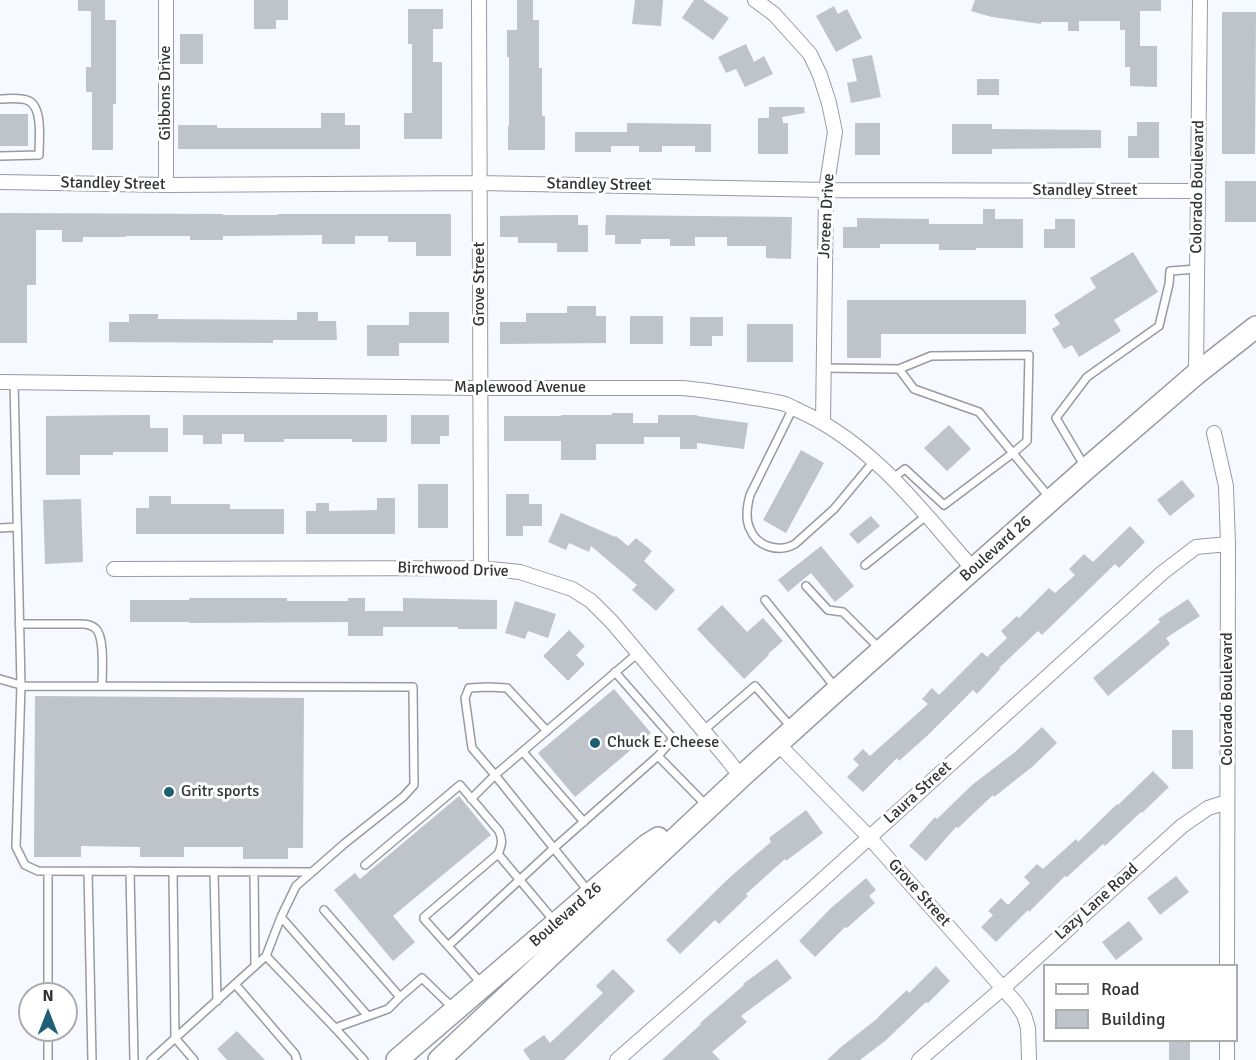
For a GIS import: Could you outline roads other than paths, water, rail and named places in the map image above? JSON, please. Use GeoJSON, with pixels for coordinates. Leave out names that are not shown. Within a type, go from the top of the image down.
{"type":"FeatureCollection","features":[{"type":"Feature","properties":{"kind":"main road","name":"Boulevard 26"},"geometry":{"type":"LineString","coordinates":[[439,1060],[837,690],[1086,469],[1196,374],[1256,327]]}},
{"type":"Feature","properties":{"kind":"main road","name":"Boulevard 26"},"geometry":{"type":"LineString","coordinates":[[397,1060],[647,845],[741,777]]}},
{"type":"Feature","properties":{"kind":"street","name":"Gibbons Drive"},"geometry":{"type":"LineString","coordinates":[[166,0],[166,185]]}},
{"type":"Feature","properties":{"kind":"street","name":"Grove Street"},"geometry":{"type":"LineString","coordinates":[[479,0],[481,568]]}},
{"type":"Feature","properties":{"kind":"street","name":"Joreen Drive"},"geometry":{"type":"LineString","coordinates":[[755,0],[774,14],[810,54],[829,103],[835,132],[826,190],[823,423]]}},
{"type":"Feature","properties":{"kind":"street","name":"Colorado Boulevard"},"geometry":{"type":"LineString","coordinates":[[1196,374],[1200,0]]}},
{"type":"Feature","properties":{"kind":"street","name":"Standley Street"},"geometry":{"type":"LineString","coordinates":[[0,182],[166,185],[480,183],[826,190],[1198,191]]}},
{"type":"Feature","properties":{"kind":"street","name":"Maplewood Avenue"},"geometry":{"type":"LineString","coordinates":[[7,382],[681,388],[767,400],[786,405],[823,423],[874,461],[893,478],[973,569]]}},
{"type":"Feature","properties":{"kind":"street","name":"Colorado Boulevard"},"geometry":{"type":"LineString","coordinates":[[1214,434],[1226,486],[1228,544],[1227,964]]}},
{"type":"Feature","properties":{"kind":"street","name":"Laura Street"},"geometry":{"type":"LineString","coordinates":[[616,1060],[869,837],[1162,573],[1196,547],[1228,544]]}},
{"type":"Feature","properties":{"kind":"street","name":"Birchwood Drive"},"geometry":{"type":"LineString","coordinates":[[114,569],[481,568],[520,572],[572,589],[591,601],[612,622],[741,777]]}},
{"type":"Feature","properties":{"kind":"street","name":"Grove Street"},"geometry":{"type":"LineString","coordinates":[[778,744],[869,837],[1016,1002],[1024,1015],[1028,1028],[1029,1060]]}},
{"type":"Feature","properties":{"kind":"street","name":"Lazy Lane Road"},"geometry":{"type":"LineString","coordinates":[[920,1060],[1182,826],[1208,808],[1227,802]]}},
{"type":"Feature","properties":{"kind":"street"},"geometry":{"type":"LineString","coordinates":[[1227,1042],[1227,1060]]}},
{"type":"Feature","properties":{"kind":"lane"},"geometry":{"type":"LineString","coordinates":[[0,99],[24,100],[33,104],[38,114],[39,138],[39,155],[0,156]]}},
{"type":"Feature","properties":{"kind":"lane"},"geometry":{"type":"LineString","coordinates":[[1086,469],[1056,418],[1087,377],[1159,326],[1170,271],[1197,269]]}},
{"type":"Feature","properties":{"kind":"lane"},"geometry":{"type":"LineString","coordinates":[[824,368],[899,369],[931,356],[1029,355],[1027,441],[944,505],[905,469],[893,478]]}},
{"type":"Feature","properties":{"kind":"lane"},"geometry":{"type":"LineString","coordinates":[[899,369],[914,389],[979,412],[1051,500]]}},
{"type":"Feature","properties":{"kind":"lane"},"geometry":{"type":"LineString","coordinates":[[7,382],[17,527],[21,686],[16,847],[25,864],[38,871],[312,872]]}},
{"type":"Feature","properties":{"kind":"lane"},"geometry":{"type":"LineString","coordinates":[[793,408],[747,505],[749,528],[760,543],[770,548],[780,549],[795,544],[834,509],[874,461]]}},
{"type":"Feature","properties":{"kind":"lane"},"geometry":{"type":"LineString","coordinates":[[866,565],[926,516]]}},
{"type":"Feature","properties":{"kind":"lane"},"geometry":{"type":"LineString","coordinates":[[0,528],[17,527]]}},
{"type":"Feature","properties":{"kind":"lane"},"geometry":{"type":"LineString","coordinates":[[806,586],[828,610],[843,612],[881,651]]}},
{"type":"Feature","properties":{"kind":"lane"},"geometry":{"type":"LineString","coordinates":[[765,600],[837,690]]}},
{"type":"Feature","properties":{"kind":"lane"},"geometry":{"type":"LineString","coordinates":[[19,624],[82,624],[90,625],[97,630],[101,638],[102,686]]}},
{"type":"Feature","properties":{"kind":"lane"},"geometry":{"type":"LineString","coordinates":[[471,799],[495,775],[638,653]]}},
{"type":"Feature","properties":{"kind":"lane"},"geometry":{"type":"LineString","coordinates":[[448,946],[658,756],[672,740],[671,736],[615,672]]}},
{"type":"Feature","properties":{"kind":"lane"},"geometry":{"type":"LineString","coordinates":[[0,679],[21,686],[413,687],[414,785],[403,798],[344,844],[296,886],[266,956],[151,1060]]}},
{"type":"Feature","properties":{"kind":"lane"},"geometry":{"type":"LineString","coordinates":[[704,730],[756,686],[794,730]]}},
{"type":"Feature","properties":{"kind":"lane"},"geometry":{"type":"LineString","coordinates":[[547,731],[507,688],[470,688],[465,698],[472,748],[591,894]]}},
{"type":"Feature","properties":{"kind":"lane"},"geometry":{"type":"LineString","coordinates":[[523,752],[584,822]]}},
{"type":"Feature","properties":{"kind":"lane"},"geometry":{"type":"LineString","coordinates":[[658,756],[705,804]]}},
{"type":"Feature","properties":{"kind":"lane"},"geometry":{"type":"LineString","coordinates":[[364,866],[460,785],[499,831],[502,838],[501,846],[498,854],[424,919],[483,986]]}},
{"type":"Feature","properties":{"kind":"lane"},"geometry":{"type":"LineString","coordinates":[[498,854],[556,924]]}},
{"type":"Feature","properties":{"kind":"lane"},"geometry":{"type":"LineString","coordinates":[[48,871],[48,982]]}},
{"type":"Feature","properties":{"kind":"lane"},"geometry":{"type":"LineString","coordinates":[[88,871],[92,1060]]}},
{"type":"Feature","properties":{"kind":"lane"},"geometry":{"type":"LineString","coordinates":[[130,871],[134,1060]]}},
{"type":"Feature","properties":{"kind":"lane"},"geometry":{"type":"LineString","coordinates":[[172,872],[175,1038],[194,1060]]}},
{"type":"Feature","properties":{"kind":"lane"},"geometry":{"type":"LineString","coordinates":[[214,872],[217,1001]]}},
{"type":"Feature","properties":{"kind":"lane"},"geometry":{"type":"LineString","coordinates":[[254,872],[255,966]]}},
{"type":"Feature","properties":{"kind":"lane"},"geometry":{"type":"LineString","coordinates":[[324,910],[400,997]]}},
{"type":"Feature","properties":{"kind":"lane"},"geometry":{"type":"LineString","coordinates":[[281,917],[368,1016]]}},
{"type":"Feature","properties":{"kind":"lane"},"geometry":{"type":"LineString","coordinates":[[266,956],[364,1060]]}},
{"type":"Feature","properties":{"kind":"lane"},"geometry":{"type":"LineString","coordinates":[[335,1028],[388,1009],[422,978],[455,1010]]}},
{"type":"Feature","properties":{"kind":"lane"},"geometry":{"type":"LineString","coordinates":[[235,984],[295,1054],[297,1060]]}},
{"type":"Feature","properties":{"kind":"lane"},"geometry":{"type":"LineString","coordinates":[[48,1042],[48,1060]]}},
{"type":"Feature","properties":{"kind":"place","name":"Chuck E. Cheese"},"geometry":{"type":"Point","coordinates":[595,743]}},
{"type":"Feature","properties":{"kind":"place","name":"Gritr sports"},"geometry":{"type":"Point","coordinates":[169,792]}}]}
